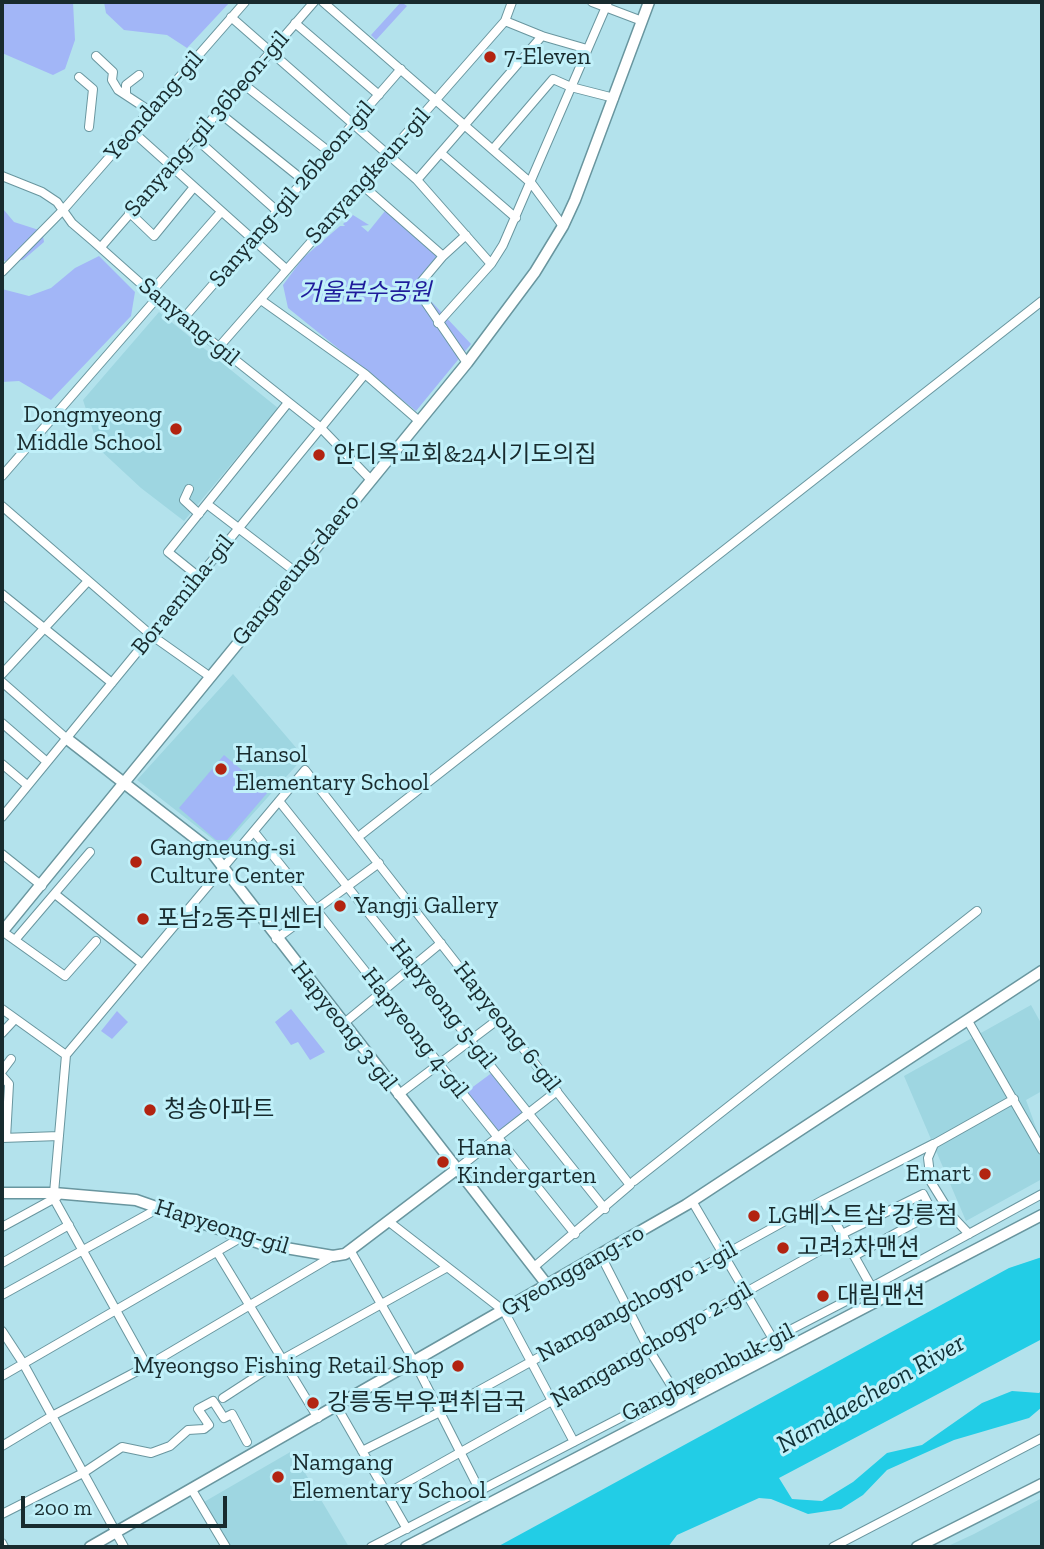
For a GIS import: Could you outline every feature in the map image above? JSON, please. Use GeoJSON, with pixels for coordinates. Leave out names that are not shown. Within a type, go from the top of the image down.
{"type":"FeatureCollection","features":[{"type":"Feature","properties":{"kind":"street","name":"Yeondang-gil"},"geometry":{"type":"LineString","coordinates":[[2,272],[64,209],[245,2]]}},
{"type":"Feature","properties":{"kind":"street","name":"Sanyang-gil 36beon-gil"},"geometry":{"type":"LineString","coordinates":[[101,247],[169,165],[314,2]]}},
{"type":"Feature","properties":{"kind":"street"},"geometry":{"type":"LineString","coordinates":[[323,2],[532,184],[563,226]]}},
{"type":"Feature","properties":{"kind":"street","name":"Sanyangkeun-gil"},"geometry":{"type":"LineString","coordinates":[[218,348],[505,20],[512,2]]}},
{"type":"Feature","properties":{"kind":"street"},"geometry":{"type":"LineString","coordinates":[[592,2],[607,5],[642,21]]}},
{"type":"Feature","properties":{"kind":"street","name":"Gangneung-daero"},"geometry":{"type":"LineString","coordinates":[[2,932],[467,363],[535,272],[563,226],[649,2]]}},
{"type":"Feature","properties":{"kind":"street"},"geometry":{"type":"LineString","coordinates":[[438,323],[492,264],[532,184],[607,5]]}},
{"type":"Feature","properties":{"kind":"street"},"geometry":{"type":"LineString","coordinates":[[231,17],[417,180],[492,264]]}},
{"type":"Feature","properties":{"kind":"street"},"geometry":{"type":"LineString","coordinates":[[505,20],[542,36],[587,49]]}},
{"type":"Feature","properties":{"kind":"street"},"geometry":{"type":"LineString","coordinates":[[295,23],[379,94]]}},
{"type":"Feature","properties":{"kind":"street"},"geometry":{"type":"LineString","coordinates":[[417,180],[542,36]]}},
{"type":"Feature","properties":{"kind":"street"},"geometry":{"type":"LineString","coordinates":[[96,55],[113,72],[112,80],[118,90],[150,111]]}},
{"type":"Feature","properties":{"kind":"street","name":"Sanyang-gil 26beon-gil"},"geometry":{"type":"LineString","coordinates":[[183,319],[401,69]]}},
{"type":"Feature","properties":{"kind":"street"},"geometry":{"type":"LineString","coordinates":[[126,94],[126,85],[139,75]]}},
{"type":"Feature","properties":{"kind":"street"},"geometry":{"type":"LineString","coordinates":[[79,77],[93,89],[89,127]]}},
{"type":"Feature","properties":{"kind":"street"},"geometry":{"type":"LineString","coordinates":[[493,149],[553,79],[571,87],[614,98]]}},
{"type":"Feature","properties":{"kind":"street"},"geometry":{"type":"LineString","coordinates":[[242,83],[328,152]]}},
{"type":"Feature","properties":{"kind":"street"},"geometry":{"type":"LineString","coordinates":[[217,111],[303,180]]}},
{"type":"Feature","properties":{"kind":"street"},"geometry":{"type":"LineString","coordinates":[[132,131],[286,269]]}},
{"type":"Feature","properties":{"kind":"street"},"geometry":{"type":"LineString","coordinates":[[194,137],[276,210]]}},
{"type":"Feature","properties":{"kind":"street"},"geometry":{"type":"LineString","coordinates":[[442,154],[516,218]]}},
{"type":"Feature","properties":{"kind":"street","name":"Sanyang-gil"},"geometry":{"type":"LineString","coordinates":[[2,176],[42,192],[64,209],[72,223],[154,295],[287,404],[321,428],[370,479]]}},
{"type":"Feature","properties":{"kind":"street"},"geometry":{"type":"LineString","coordinates":[[361,184],[443,256]]}},
{"type":"Feature","properties":{"kind":"street"},"geometry":{"type":"LineString","coordinates":[[129,212],[154,236],[194,187]]}},
{"type":"Feature","properties":{"kind":"street"},"geometry":{"type":"LineString","coordinates":[[2,476],[221,212]]}},
{"type":"Feature","properties":{"kind":"street"},"geometry":{"type":"LineString","coordinates":[[466,234],[422,281],[426,303],[467,363]]}},
{"type":"Feature","properties":{"kind":"street"},"geometry":{"type":"LineString","coordinates":[[261,300],[365,374],[419,421]]}},
{"type":"Feature","properties":{"kind":"street"},"geometry":{"type":"LineString","coordinates":[[362,834],[1042,301]]}},
{"type":"Feature","properties":{"kind":"street","name":"Boraemiha-gil"},"geometry":{"type":"LineString","coordinates":[[2,817],[365,374]]}},
{"type":"Feature","properties":{"kind":"street"},"geometry":{"type":"LineString","coordinates":[[199,577],[168,552],[287,404]]}},
{"type":"Feature","properties":{"kind":"street"},"geometry":{"type":"LineString","coordinates":[[189,489],[184,500],[199,514]]}},
{"type":"Feature","properties":{"kind":"street"},"geometry":{"type":"LineString","coordinates":[[206,504],[296,573]]}},
{"type":"Feature","properties":{"kind":"street"},"geometry":{"type":"LineString","coordinates":[[2,506],[151,635],[209,676]]}},
{"type":"Feature","properties":{"kind":"street"},"geometry":{"type":"LineString","coordinates":[[2,674],[88,581]]}},
{"type":"Feature","properties":{"kind":"street"},"geometry":{"type":"LineString","coordinates":[[2,594],[112,682]]}},
{"type":"Feature","properties":{"kind":"street"},"geometry":{"type":"LineString","coordinates":[[2,682],[66,738]]}},
{"type":"Feature","properties":{"kind":"street"},"geometry":{"type":"LineString","coordinates":[[2,723],[47,762]]}},
{"type":"Feature","properties":{"kind":"street","name":"Hapyeong 3-gil"},"geometry":{"type":"LineString","coordinates":[[66,738],[209,849],[276,939],[548,1286]]}},
{"type":"Feature","properties":{"kind":"street"},"geometry":{"type":"LineString","coordinates":[[2,764],[27,785]]}},
{"type":"Feature","properties":{"kind":"street","name":"Hapyeong 6-gil"},"geometry":{"type":"LineString","coordinates":[[279,801],[305,770],[630,1185],[534,1267]]}},
{"type":"Feature","properties":{"kind":"street"},"geometry":{"type":"LineString","coordinates":[[147,1366],[69,1225],[57,1195],[66,1055],[221,867],[255,833],[279,801]]}},
{"type":"Feature","properties":{"kind":"street","name":"Hapyeong 5-gil"},"geometry":{"type":"LineString","coordinates":[[279,801],[605,1209]]}},
{"type":"Feature","properties":{"kind":"street","name":"Hapyeong 4-gil"},"geometry":{"type":"LineString","coordinates":[[255,833],[575,1234]]}},
{"type":"Feature","properties":{"kind":"street"},"geometry":{"type":"LineString","coordinates":[[15,940],[90,852]]}},
{"type":"Feature","properties":{"kind":"street"},"geometry":{"type":"LineString","coordinates":[[2,854],[42,886]]}},
{"type":"Feature","properties":{"kind":"street"},"geometry":{"type":"LineString","coordinates":[[276,939],[379,863]]}},
{"type":"Feature","properties":{"kind":"street"},"geometry":{"type":"LineString","coordinates":[[55,894],[141,963]]}},
{"type":"Feature","properties":{"kind":"street"},"geometry":{"type":"LineString","coordinates":[[634,1181],[977,911]]}},
{"type":"Feature","properties":{"kind":"street"},"geometry":{"type":"LineString","coordinates":[[2,932],[65,976],[96,941]]}},
{"type":"Feature","properties":{"kind":"street"},"geometry":{"type":"LineString","coordinates":[[343,1024],[441,943]]}},
{"type":"Feature","properties":{"kind":"street","name":"Gyeonggang-ro"},"geometry":{"type":"LineString","coordinates":[[90,1547],[415,1363],[692,1201],[1042,971]]}},
{"type":"Feature","properties":{"kind":"street"},"geometry":{"type":"LineString","coordinates":[[2,1009],[66,1055]]}},
{"type":"Feature","properties":{"kind":"street"},"geometry":{"type":"LineString","coordinates":[[2,1033],[15,1018]]}},
{"type":"Feature","properties":{"kind":"street"},"geometry":{"type":"LineString","coordinates":[[398,1095],[438,1062],[500,1018]]}},
{"type":"Feature","properties":{"kind":"street"},"geometry":{"type":"LineString","coordinates":[[968,1021],[1042,1150]]}},
{"type":"Feature","properties":{"kind":"street"},"geometry":{"type":"LineString","coordinates":[[11,1059],[2,1074],[9,1084],[4,1138],[59,1136]]}},
{"type":"Feature","properties":{"kind":"street"},"geometry":{"type":"LineString","coordinates":[[2,1446],[52,1416],[147,1366],[333,1256],[349,1250],[557,1091]]}},
{"type":"Feature","properties":{"kind":"street","name":"Namgangchogyo 1-gil"},"geometry":{"type":"LineString","coordinates":[[362,1451],[440,1412],[724,1252],[934,1144],[1014,1099]]}},
{"type":"Feature","properties":{"kind":"street"},"geometry":{"type":"LineString","coordinates":[[934,1144],[928,1158],[931,1182],[952,1216],[969,1234]]}},
{"type":"Feature","properties":{"kind":"street","name":"Hapyeong-gil"},"geometry":{"type":"LineString","coordinates":[[2,1193],[136,1200],[262,1244],[333,1256]]}},
{"type":"Feature","properties":{"kind":"street","name":"Namgangchogyo 2-gil"},"geometry":{"type":"LineString","coordinates":[[386,1494],[553,1402],[843,1235],[923,1194],[933,1213],[854,1256]]}},
{"type":"Feature","properties":{"kind":"street","name":"Gangbyeonbuk-gil"},"geometry":{"type":"LineString","coordinates":[[371,1547],[872,1288],[1042,1194]]}},
{"type":"Feature","properties":{"kind":"street"},"geometry":{"type":"LineString","coordinates":[[2,1227],[57,1195]]}},
{"type":"Feature","properties":{"kind":"street"},"geometry":{"type":"LineString","coordinates":[[823,1200],[872,1288]]}},
{"type":"Feature","properties":{"kind":"street"},"geometry":{"type":"LineString","coordinates":[[692,1201],[773,1339]]}},
{"type":"Feature","properties":{"kind":"street"},"geometry":{"type":"LineString","coordinates":[[2,1295],[159,1208]]}},
{"type":"Feature","properties":{"kind":"street"},"geometry":{"type":"LineString","coordinates":[[407,1547],[1042,1215]]}},
{"type":"Feature","properties":{"kind":"street"},"geometry":{"type":"LineString","coordinates":[[388,1221],[504,1311],[574,1442]]}},
{"type":"Feature","properties":{"kind":"street"},"geometry":{"type":"LineString","coordinates":[[2,1263],[69,1225]]}},
{"type":"Feature","properties":{"kind":"street"},"geometry":{"type":"LineString","coordinates":[[2,1376],[242,1237]]}},
{"type":"Feature","properties":{"kind":"street"},"geometry":{"type":"LineString","coordinates":[[349,1250],[415,1363],[480,1491]]}},
{"type":"Feature","properties":{"kind":"street"},"geometry":{"type":"LineString","coordinates":[[217,1252],[318,1418]]}},
{"type":"Feature","properties":{"kind":"street"},"geometry":{"type":"LineString","coordinates":[[601,1256],[648,1348],[674,1390]]}},
{"type":"Feature","properties":{"kind":"street"},"geometry":{"type":"LineString","coordinates":[[223,1398],[283,1359],[446,1268]]}},
{"type":"Feature","properties":{"kind":"street"},"geometry":{"type":"LineString","coordinates":[[2,1331],[23,1363],[124,1547]]}},
{"type":"Feature","properties":{"kind":"street"},"geometry":{"type":"LineString","coordinates":[[209,1425],[198,1409],[213,1401],[224,1418]]}},
{"type":"Feature","properties":{"kind":"street"},"geometry":{"type":"LineString","coordinates":[[337,1407],[407,1529]]}},
{"type":"Feature","properties":{"kind":"street"},"geometry":{"type":"LineString","coordinates":[[2,1514],[83,1473],[122,1447],[151,1452],[170,1446],[188,1430],[209,1425],[232,1414],[247,1442]]}},
{"type":"Feature","properties":{"kind":"street"},"geometry":{"type":"LineString","coordinates":[[833,1547],[1042,1438]]}},
{"type":"Feature","properties":{"kind":"street"},"geometry":{"type":"LineString","coordinates":[[917,1547],[1042,1484]]}},
{"type":"Feature","properties":{"kind":"street"},"geometry":{"type":"LineString","coordinates":[[192,1490],[223,1546]]}},
{"type":"Feature","properties":{"kind":"street"},"geometry":{"type":"LineString","coordinates":[[2,1542],[4,1547]]}},
{"type":"Feature","properties":{"kind":"shaded area","name":"Dongmyeong Middle School"},"geometry":{"type":"Polygon","coordinates":[[[159,312],[278,408],[184,521],[141,488],[99,449],[83,400],[159,312]]]}},
{"type":"Feature","properties":{"kind":"shaded area","name":"Hansol Elementary School"},"geometry":{"type":"Polygon","coordinates":[[[233,674],[304,757],[223,847],[137,780],[233,674]]]}},
{"type":"Feature","properties":{"kind":"shaded area"},"geometry":{"type":"Polygon","coordinates":[[[1031,1005],[1042,1025],[1042,1091],[1026,1100],[1042,1144],[1042,1179],[966,1221],[904,1076],[1031,1005]]]}},
{"type":"Feature","properties":{"kind":"shaded area","name":"Namgang Elementary School"},"geometry":{"type":"Polygon","coordinates":[[[292,1451],[349,1547],[229,1547],[204,1502],[292,1451]]]}},
{"type":"Feature","properties":{"kind":"shaded area"},"geometry":{"type":"Polygon","coordinates":[[[1042,1498],[1042,1547],[946,1547],[974,1534],[1042,1498]]]}},
{"type":"Feature","properties":{"kind":"green space"},"geometry":{"type":"Polygon","coordinates":[[[2,2],[73,2],[75,40],[65,69],[53,75],[2,53],[2,2]]]}},
{"type":"Feature","properties":{"kind":"green space"},"geometry":{"type":"Polygon","coordinates":[[[104,2],[230,2],[187,48],[167,35],[124,30],[106,13],[104,2]]]}},
{"type":"Feature","properties":{"kind":"green space"},"geometry":{"type":"Polygon","coordinates":[[[401,2],[407,6],[376,40],[371,35],[401,2]]]}},
{"type":"Feature","properties":{"kind":"green space"},"geometry":{"type":"Polygon","coordinates":[[[2,189],[4,210],[14,222],[42,231],[44,242],[23,260],[2,261],[2,189]]]}},
{"type":"Feature","properties":{"kind":"green space","name":"거울분수공원"},"geometry":{"type":"Polygon","coordinates":[[[385,211],[441,257],[426,281],[429,299],[471,344],[416,411],[288,308],[283,285],[303,258],[340,226],[345,226],[343,224],[353,215],[369,225],[361,226],[368,232],[385,211]]]}},
{"type":"Feature","properties":{"kind":"green space"},"geometry":{"type":"Polygon","coordinates":[[[99,256],[135,292],[131,316],[51,400],[19,381],[2,382],[2,289],[29,296],[51,288],[75,268],[99,256]]]}},
{"type":"Feature","properties":{"kind":"green space"},"geometry":{"type":"Polygon","coordinates":[[[224,755],[268,792],[227,840],[216,840],[179,808],[224,755]]]}},
{"type":"Feature","properties":{"kind":"green space"},"geometry":{"type":"Polygon","coordinates":[[[291,1009],[325,1052],[310,1060],[298,1042],[291,1045],[275,1022],[291,1009]]]}},
{"type":"Feature","properties":{"kind":"green space"},"geometry":{"type":"Polygon","coordinates":[[[117,1011],[128,1022],[112,1039],[101,1031],[117,1011]]]}},
{"type":"Feature","properties":{"kind":"green space"},"geometry":{"type":"Polygon","coordinates":[[[493,1072],[524,1112],[498,1133],[466,1092],[493,1072]]]}},
{"type":"Feature","properties":{"kind":"water","name":"Namdaecheon River"},"geometry":{"type":"Polygon","coordinates":[[[1042,1257],[1042,1339],[779,1478],[792,1499],[822,1501],[853,1482],[887,1453],[922,1445],[982,1403],[1012,1391],[1039,1393],[1042,1390],[1042,1407],[1029,1418],[954,1440],[887,1470],[863,1495],[841,1509],[808,1514],[771,1499],[759,1498],[677,1535],[668,1547],[497,1547],[1009,1268],[1042,1257]]]}},
{"type":"Feature","properties":{"kind":"place","name":"7-Eleven"},"geometry":{"type":"Point","coordinates":[490,57]}},
{"type":"Feature","properties":{"kind":"place","name":"Dongmyeong Middle School"},"geometry":{"type":"Point","coordinates":[176,429]}},
{"type":"Feature","properties":{"kind":"place","name":"안디옥교회&24시기도의집"},"geometry":{"type":"Point","coordinates":[319,455]}},
{"type":"Feature","properties":{"kind":"place","name":"Hansol Elementary School"},"geometry":{"type":"Point","coordinates":[221,769]}},
{"type":"Feature","properties":{"kind":"place","name":"Gangneung-si Culture Center"},"geometry":{"type":"Point","coordinates":[136,862]}},
{"type":"Feature","properties":{"kind":"place","name":"Yangji Gallery"},"geometry":{"type":"Point","coordinates":[340,906]}},
{"type":"Feature","properties":{"kind":"place","name":"포남2동주민센터"},"geometry":{"type":"Point","coordinates":[143,919]}},
{"type":"Feature","properties":{"kind":"place","name":"청송아파트"},"geometry":{"type":"Point","coordinates":[150,1110]}},
{"type":"Feature","properties":{"kind":"place","name":"Hana Kindergarten"},"geometry":{"type":"Point","coordinates":[443,1162]}},
{"type":"Feature","properties":{"kind":"place","name":"Emart"},"geometry":{"type":"Point","coordinates":[985,1174]}},
{"type":"Feature","properties":{"kind":"place","name":"LG베스트샵 강릉점"},"geometry":{"type":"Point","coordinates":[754,1216]}},
{"type":"Feature","properties":{"kind":"place","name":"고려2차맨션"},"geometry":{"type":"Point","coordinates":[783,1248]}},
{"type":"Feature","properties":{"kind":"place","name":"대림맨션"},"geometry":{"type":"Point","coordinates":[823,1296]}},
{"type":"Feature","properties":{"kind":"place","name":"Myeongso Fishing Retail Shop"},"geometry":{"type":"Point","coordinates":[458,1366]}},
{"type":"Feature","properties":{"kind":"place","name":"강릉동부우편취급국"},"geometry":{"type":"Point","coordinates":[313,1403]}},
{"type":"Feature","properties":{"kind":"place","name":"Namgang Elementary School"},"geometry":{"type":"Point","coordinates":[278,1477]}}]}
